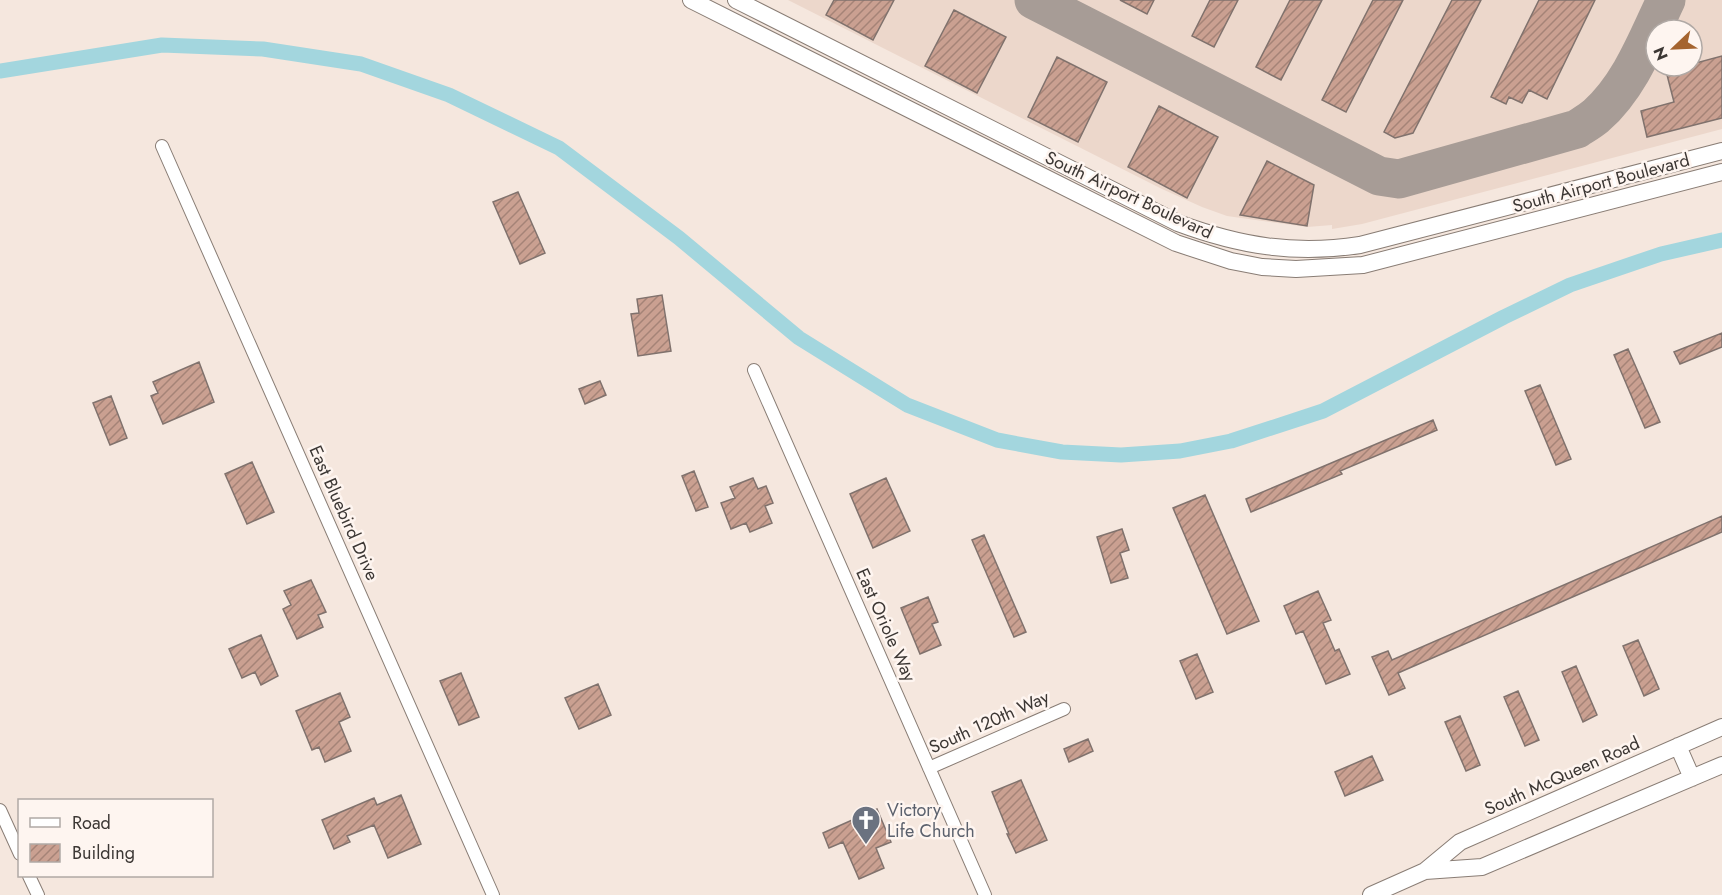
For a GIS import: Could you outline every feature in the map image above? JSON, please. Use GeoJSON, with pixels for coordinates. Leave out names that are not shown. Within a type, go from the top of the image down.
{"type":"FeatureCollection","features":[{"type":"Feature","properties":{"kind":"street","name":"South Airport Boulevard"},"geometry":{"type":"LineString","coordinates":[[691,0],[1176,243],[1204,254],[1262,267],[1315,269],[1363,265],[1722,171]]}},
{"type":"Feature","properties":{"kind":"street","name":"South Airport Boulevard"},"geometry":{"type":"LineString","coordinates":[[736,0],[1178,223],[1208,234],[1271,248],[1307,250],[1360,245],[1722,151]]}},
{"type":"Feature","properties":{"kind":"street","name":"East Bluebird Drive"},"geometry":{"type":"LineString","coordinates":[[162,146],[493,895]]}},
{"type":"Feature","properties":{"kind":"street"},"geometry":{"type":"LineString","coordinates":[[1430,228],[1434,248]]}},
{"type":"Feature","properties":{"kind":"street","name":"East Oriole Way"},"geometry":{"type":"LineString","coordinates":[[754,370],[985,895]]}},
{"type":"Feature","properties":{"kind":"street","name":"South 120th Way"},"geometry":{"type":"LineString","coordinates":[[929,768],[1064,709]]}},
{"type":"Feature","properties":{"kind":"street","name":"South McQueen Road"},"geometry":{"type":"LineString","coordinates":[[1371,895],[1425,871],[1460,842],[1722,728]]}},
{"type":"Feature","properties":{"kind":"street"},"geometry":{"type":"LineString","coordinates":[[1678,746],[1692,778]]}},
{"type":"Feature","properties":{"kind":"street","name":"South McQueen Road"},"geometry":{"type":"LineString","coordinates":[[1425,871],[1482,867],[1722,765]]}},
{"type":"Feature","properties":{"kind":"street"},"geometry":{"type":"LineString","coordinates":[[0,810],[18,850]]}},
{"type":"Feature","properties":{"kind":"street"},"geometry":{"type":"LineString","coordinates":[[29,877],[38,895]]}},
{"type":"Feature","properties":{"kind":"shaded area"},"geometry":{"type":"Polygon","coordinates":[[[788,0],[1722,0],[1722,129],[1362,224],[1332,229],[1332,225],[1307,227],[1227,216],[1202,207],[788,0]]]}},
{"type":"Feature","properties":{"kind":"building"},"geometry":{"type":"Polygon","coordinates":[[[834,0],[894,0],[873,40],[826,15],[834,0]]]}},
{"type":"Feature","properties":{"kind":"building"},"geometry":{"type":"Polygon","coordinates":[[[1120,0],[1154,0],[1147,14],[1120,0]]]}},
{"type":"Feature","properties":{"kind":"building"},"geometry":{"type":"Polygon","coordinates":[[[1210,0],[1238,0],[1214,47],[1192,36],[1210,0]]]}},
{"type":"Feature","properties":{"kind":"building"},"geometry":{"type":"Polygon","coordinates":[[[1290,0],[1322,0],[1281,80],[1256,67],[1290,0]]]}},
{"type":"Feature","properties":{"kind":"building"},"geometry":{"type":"Polygon","coordinates":[[[1373,0],[1403,0],[1346,112],[1322,100],[1373,0]]]}},
{"type":"Feature","properties":{"kind":"building"},"geometry":{"type":"Polygon","coordinates":[[[1452,0],[1481,0],[1413,133],[1395,138],[1384,132],[1452,0]]]}},
{"type":"Feature","properties":{"kind":"building"},"geometry":{"type":"Polygon","coordinates":[[[1539,0],[1595,0],[1547,99],[1529,90],[1522,103],[1509,97],[1506,104],[1491,97],[1539,0]]]}},
{"type":"Feature","properties":{"kind":"building"},"geometry":{"type":"Polygon","coordinates":[[[954,10],[1006,37],[977,93],[925,66],[954,10]]]}},
{"type":"Feature","properties":{"kind":"building"},"geometry":{"type":"Polygon","coordinates":[[[1722,56],[1722,118],[1647,137],[1641,111],[1674,102],[1668,78],[1704,78],[1704,61],[1722,56]]]}},
{"type":"Feature","properties":{"kind":"building"},"geometry":{"type":"Polygon","coordinates":[[[1057,57],[1107,82],[1078,142],[1028,117],[1057,57]]]}},
{"type":"Feature","properties":{"kind":"building"},"geometry":{"type":"Polygon","coordinates":[[[1159,106],[1218,137],[1187,198],[1128,167],[1159,106]]]}},
{"type":"Feature","properties":{"kind":"building"},"geometry":{"type":"Polygon","coordinates":[[[1267,161],[1314,185],[1307,226],[1240,215],[1267,161]]]}},
{"type":"Feature","properties":{"kind":"building"},"geometry":{"type":"Polygon","coordinates":[[[518,192],[545,253],[520,264],[493,202],[518,192]]]}},
{"type":"Feature","properties":{"kind":"building"},"geometry":{"type":"Polygon","coordinates":[[[662,295],[671,351],[638,356],[631,314],[639,313],[637,299],[662,295]]]}},
{"type":"Feature","properties":{"kind":"building"},"geometry":{"type":"Polygon","coordinates":[[[1722,333],[1722,347],[1680,364],[1674,352],[1722,333]]]}},
{"type":"Feature","properties":{"kind":"building"},"geometry":{"type":"Polygon","coordinates":[[[1628,349],[1660,422],[1645,428],[1614,355],[1628,349]]]}},
{"type":"Feature","properties":{"kind":"building"},"geometry":{"type":"Polygon","coordinates":[[[199,362],[214,402],[163,424],[151,396],[158,393],[153,382],[199,362]]]}},
{"type":"Feature","properties":{"kind":"building"},"geometry":{"type":"Polygon","coordinates":[[[600,381],[606,395],[585,404],[579,389],[600,381]]]}},
{"type":"Feature","properties":{"kind":"building"},"geometry":{"type":"Polygon","coordinates":[[[1540,385],[1571,459],[1556,465],[1525,391],[1540,385]]]}},
{"type":"Feature","properties":{"kind":"building"},"geometry":{"type":"Polygon","coordinates":[[[111,396],[127,438],[110,445],[93,403],[111,396]]]}},
{"type":"Feature","properties":{"kind":"building"},"geometry":{"type":"Polygon","coordinates":[[[1433,420],[1437,430],[1340,471],[1342,474],[1251,512],[1246,499],[1433,420]]]}},
{"type":"Feature","properties":{"kind":"building"},"geometry":{"type":"Polygon","coordinates":[[[252,462],[274,512],[247,524],[225,474],[252,462]]]}},
{"type":"Feature","properties":{"kind":"building"},"geometry":{"type":"Polygon","coordinates":[[[694,471],[708,507],[696,511],[682,476],[694,471]]]}},
{"type":"Feature","properties":{"kind":"building"},"geometry":{"type":"Polygon","coordinates":[[[753,478],[758,489],[766,486],[773,503],[765,506],[772,523],[750,532],[746,523],[731,529],[721,503],[735,498],[730,487],[753,478]]]}},
{"type":"Feature","properties":{"kind":"building"},"geometry":{"type":"Polygon","coordinates":[[[886,478],[910,531],[873,548],[850,494],[886,478]]]}},
{"type":"Feature","properties":{"kind":"building"},"geometry":{"type":"Polygon","coordinates":[[[1205,495],[1259,621],[1227,634],[1173,508],[1205,495]]]}},
{"type":"Feature","properties":{"kind":"building"},"geometry":{"type":"Polygon","coordinates":[[[1722,516],[1722,532],[1398,673],[1405,688],[1389,695],[1372,657],[1388,651],[1392,660],[1722,516]]]}},
{"type":"Feature","properties":{"kind":"building"},"geometry":{"type":"Polygon","coordinates":[[[1122,529],[1129,550],[1120,553],[1128,578],[1111,583],[1097,537],[1122,529]]]}},
{"type":"Feature","properties":{"kind":"building"},"geometry":{"type":"Polygon","coordinates":[[[984,535],[1026,632],[1014,637],[972,540],[984,535]]]}},
{"type":"Feature","properties":{"kind":"building"},"geometry":{"type":"Polygon","coordinates":[[[311,580],[326,612],[318,615],[323,627],[297,639],[283,609],[291,605],[284,591],[311,580]]]}},
{"type":"Feature","properties":{"kind":"building"},"geometry":{"type":"Polygon","coordinates":[[[1318,591],[1331,620],[1323,623],[1335,651],[1339,649],[1350,674],[1326,684],[1303,631],[1296,634],[1284,606],[1318,591]]]}},
{"type":"Feature","properties":{"kind":"building"},"geometry":{"type":"Polygon","coordinates":[[[928,597],[938,622],[932,624],[941,645],[920,654],[901,608],[928,597]]]}},
{"type":"Feature","properties":{"kind":"building"},"geometry":{"type":"Polygon","coordinates":[[[261,635],[278,676],[261,685],[255,672],[242,678],[229,649],[261,635]]]}},
{"type":"Feature","properties":{"kind":"building"},"geometry":{"type":"Polygon","coordinates":[[[1638,640],[1659,689],[1644,696],[1623,646],[1638,640]]]}},
{"type":"Feature","properties":{"kind":"building"},"geometry":{"type":"Polygon","coordinates":[[[1197,654],[1213,692],[1196,699],[1180,661],[1197,654]]]}},
{"type":"Feature","properties":{"kind":"building"},"geometry":{"type":"Polygon","coordinates":[[[1576,666],[1597,715],[1583,722],[1562,672],[1576,666]]]}},
{"type":"Feature","properties":{"kind":"building"},"geometry":{"type":"Polygon","coordinates":[[[461,673],[479,717],[459,725],[440,681],[461,673]]]}},
{"type":"Feature","properties":{"kind":"building"},"geometry":{"type":"Polygon","coordinates":[[[598,684],[611,715],[579,729],[565,698],[598,684]]]}},
{"type":"Feature","properties":{"kind":"building"},"geometry":{"type":"Polygon","coordinates":[[[1518,691],[1539,740],[1525,746],[1504,697],[1518,691]]]}},
{"type":"Feature","properties":{"kind":"building"},"geometry":{"type":"Polygon","coordinates":[[[340,693],[350,717],[339,722],[351,751],[325,762],[319,747],[312,750],[296,711],[340,693]]]}},
{"type":"Feature","properties":{"kind":"building"},"geometry":{"type":"Polygon","coordinates":[[[1460,716],[1480,765],[1466,771],[1445,722],[1460,716]]]}},
{"type":"Feature","properties":{"kind":"building"},"geometry":{"type":"Polygon","coordinates":[[[1088,739],[1093,751],[1069,762],[1064,749],[1088,739]]]}},
{"type":"Feature","properties":{"kind":"building"},"geometry":{"type":"Polygon","coordinates":[[[1372,756],[1383,780],[1345,796],[1335,772],[1372,756]]]}},
{"type":"Feature","properties":{"kind":"building"},"geometry":{"type":"Polygon","coordinates":[[[1021,780],[1047,840],[1016,853],[992,792],[1021,780]]]}},
{"type":"Feature","properties":{"kind":"building"},"geometry":{"type":"Polygon","coordinates":[[[401,795],[421,844],[388,858],[374,825],[347,836],[350,842],[334,849],[322,820],[374,798],[377,805],[401,795]]]}},
{"type":"Feature","properties":{"kind":"building","name":"Victory Life Church"},"geometry":{"type":"Polygon","coordinates":[[[877,809],[891,842],[876,848],[884,868],[859,879],[843,842],[829,848],[823,833],[877,809]]]}},
{"type":"Feature","properties":{"kind":"waterway"},"geometry":{"type":"LineString","coordinates":[[0,71],[162,45],[263,49],[361,64],[449,95],[559,148],[679,238],[799,338],[907,405],[997,440],[1062,452],[1121,455],[1180,451],[1231,441],[1323,411],[1570,285],[1661,254],[1722,240]]}},
{"type":"Feature","properties":{"kind":"taxiway"},"geometry":{"type":"LineString","coordinates":[[1034,0],[1379,176],[1399,179],[1577,129],[1589,121],[1608,104],[1628,77],[1666,0]]}},
{"type":"Feature","properties":{"kind":"place","name":"Victory Life Church"},"geometry":{"type":"Point","coordinates":[866,846]}}]}
